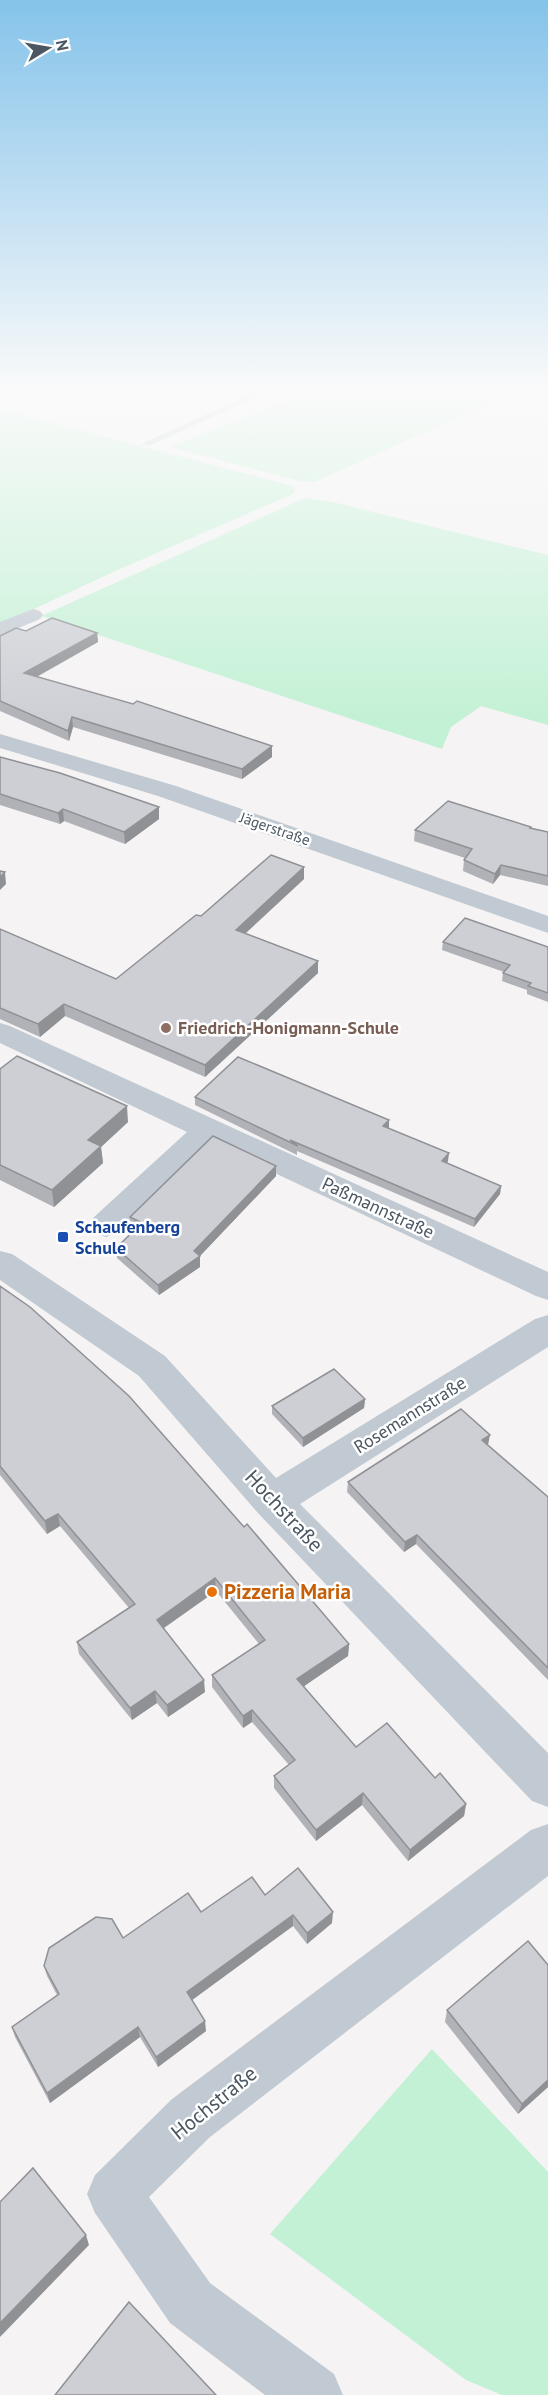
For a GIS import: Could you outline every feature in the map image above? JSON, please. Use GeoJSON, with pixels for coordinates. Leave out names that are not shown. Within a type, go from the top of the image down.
{"type":"FeatureCollection","features":[{"type":"Feature","properties":{"kind":"street"},"geometry":{"type":"LineString","coordinates":[[0,630],[33,615]]}},
{"type":"Feature","properties":{"kind":"street","name":"Jägerstraße"},"geometry":{"type":"LineString","coordinates":[[0,741],[167,791],[548,925]]}},
{"type":"Feature","properties":{"kind":"street","name":"Paßmannstraße"},"geometry":{"type":"LineString","coordinates":[[0,1032],[548,1287]]}},
{"type":"Feature","properties":{"kind":"street"},"geometry":{"type":"LineString","coordinates":[[106,1225],[209,1129]]}},
{"type":"Feature","properties":{"kind":"street","name":"Hochstraße"},"geometry":{"type":"LineString","coordinates":[[0,1263],[152,1366],[272,1501],[548,1785]]}},
{"type":"Feature","properties":{"kind":"street","name":"Rosemannstraße"},"geometry":{"type":"LineString","coordinates":[[272,1501],[548,1329]]}},
{"type":"Feature","properties":{"kind":"street","name":"Hochstraße"},"geometry":{"type":"LineString","coordinates":[[313,2395],[190,2302],[114,2194],[191,2118],[548,1847]]}},
{"type":"Feature","properties":{"kind":"green space"},"geometry":{"type":"Polygon","coordinates":[[[0,498],[284,498],[113,572],[0,625],[0,498]]]}},
{"type":"Feature","properties":{"kind":"green space"},"geometry":{"type":"Polygon","coordinates":[[[305,498],[333,502],[548,555],[548,725],[481,706],[451,727],[442,749],[41,616],[305,498]]]}},
{"type":"Feature","properties":{"kind":"green space"},"geometry":{"type":"Polygon","coordinates":[[[432,2049],[548,2172],[548,2395],[502,2395],[466,2380],[270,2234],[432,2049]]]}},
{"type":"Feature","properties":{"kind":"building"},"geometry":{"type":"Polygon","coordinates":[[[52,618],[97,633],[24,673],[133,704],[137,701],[272,746],[242,769],[72,717],[68,731],[0,701],[0,636],[16,628],[26,631],[52,618]]]}},
{"type":"Feature","properties":{"kind":"building"},"geometry":{"type":"Polygon","coordinates":[[[0,757],[60,773],[159,807],[124,832],[63,809],[58,813],[0,794],[0,757]]]}},
{"type":"Feature","properties":{"kind":"building"},"geometry":{"type":"Polygon","coordinates":[[[448,801],[548,832],[548,876],[501,865],[495,874],[464,860],[472,849],[415,830],[448,801]]]}},
{"type":"Feature","properties":{"kind":"building"},"geometry":{"type":"Polygon","coordinates":[[[271,855],[304,867],[236,930],[318,961],[205,1065],[64,1004],[38,1024],[0,1008],[0,929],[116,979],[196,915],[201,916],[271,855]]]}},
{"type":"Feature","properties":{"kind":"building"},"geometry":{"type":"Polygon","coordinates":[[[465,918],[548,947],[548,993],[528,986],[531,983],[503,973],[510,965],[443,942],[465,918]]]}},
{"type":"Feature","properties":{"kind":"building"},"geometry":{"type":"Polygon","coordinates":[[[17,1056],[127,1106],[88,1140],[101,1146],[52,1190],[0,1165],[0,1069],[17,1056]]]}},
{"type":"Feature","properties":{"kind":"building"},"geometry":{"type":"Polygon","coordinates":[[[238,1057],[389,1120],[383,1126],[449,1153],[442,1161],[501,1186],[475,1219],[290,1140],[298,1146],[195,1097],[238,1057]]]}},
{"type":"Feature","properties":{"kind":"building"},"geometry":{"type":"Polygon","coordinates":[[[213,1136],[276,1166],[194,1251],[200,1256],[158,1285],[116,1248],[142,1223],[130,1217],[213,1136]]]}},
{"type":"Feature","properties":{"kind":"building"},"geometry":{"type":"Polygon","coordinates":[[[0,1286],[30,1307],[129,1396],[244,1527],[247,1524],[349,1644],[297,1679],[356,1747],[387,1723],[435,1778],[440,1773],[466,1804],[410,1850],[363,1793],[316,1830],[274,1776],[295,1760],[252,1710],[243,1716],[212,1675],[265,1640],[215,1578],[157,1620],[204,1680],[167,1705],[155,1691],[130,1708],[77,1642],[135,1604],[58,1514],[45,1521],[0,1466],[0,1286]]]}},
{"type":"Feature","properties":{"kind":"building"},"geometry":{"type":"Polygon","coordinates":[[[334,1369],[365,1399],[303,1438],[272,1406],[334,1369]]]}},
{"type":"Feature","properties":{"kind":"building"},"geometry":{"type":"Polygon","coordinates":[[[461,1409],[490,1435],[482,1440],[548,1497],[548,1668],[417,1535],[405,1542],[348,1482],[461,1409]]]}},
{"type":"Feature","properties":{"kind":"building"},"geometry":{"type":"Polygon","coordinates":[[[298,1868],[333,1912],[307,1933],[293,1915],[187,1992],[205,2021],[156,2057],[138,2027],[47,2093],[12,2027],[59,1994],[44,1966],[49,1948],[96,1917],[112,1919],[123,1938],[188,1893],[201,1912],[252,1877],[265,1895],[298,1868]]]}},
{"type":"Feature","properties":{"kind":"building"},"geometry":{"type":"Polygon","coordinates":[[[528,1941],[548,1965],[548,2080],[522,2104],[447,2010],[528,1941]]]}},
{"type":"Feature","properties":{"kind":"building"},"geometry":{"type":"Polygon","coordinates":[[[33,2168],[86,2235],[0,2323],[0,2202],[33,2168]]]}},
{"type":"Feature","properties":{"kind":"building"},"geometry":{"type":"Polygon","coordinates":[[[129,2302],[216,2395],[55,2395],[129,2302]]]}},
{"type":"Feature","properties":{"kind":"place","name":"Friedrich-Honigmann-Schule"},"geometry":{"type":"Point","coordinates":[166,1028]}},
{"type":"Feature","properties":{"kind":"place","name":"Schaufenberg Schule"},"geometry":{"type":"Point","coordinates":[63,1237]}},
{"type":"Feature","properties":{"kind":"place","name":"Pizzeria Maria"},"geometry":{"type":"Point","coordinates":[212,1592]}}]}
